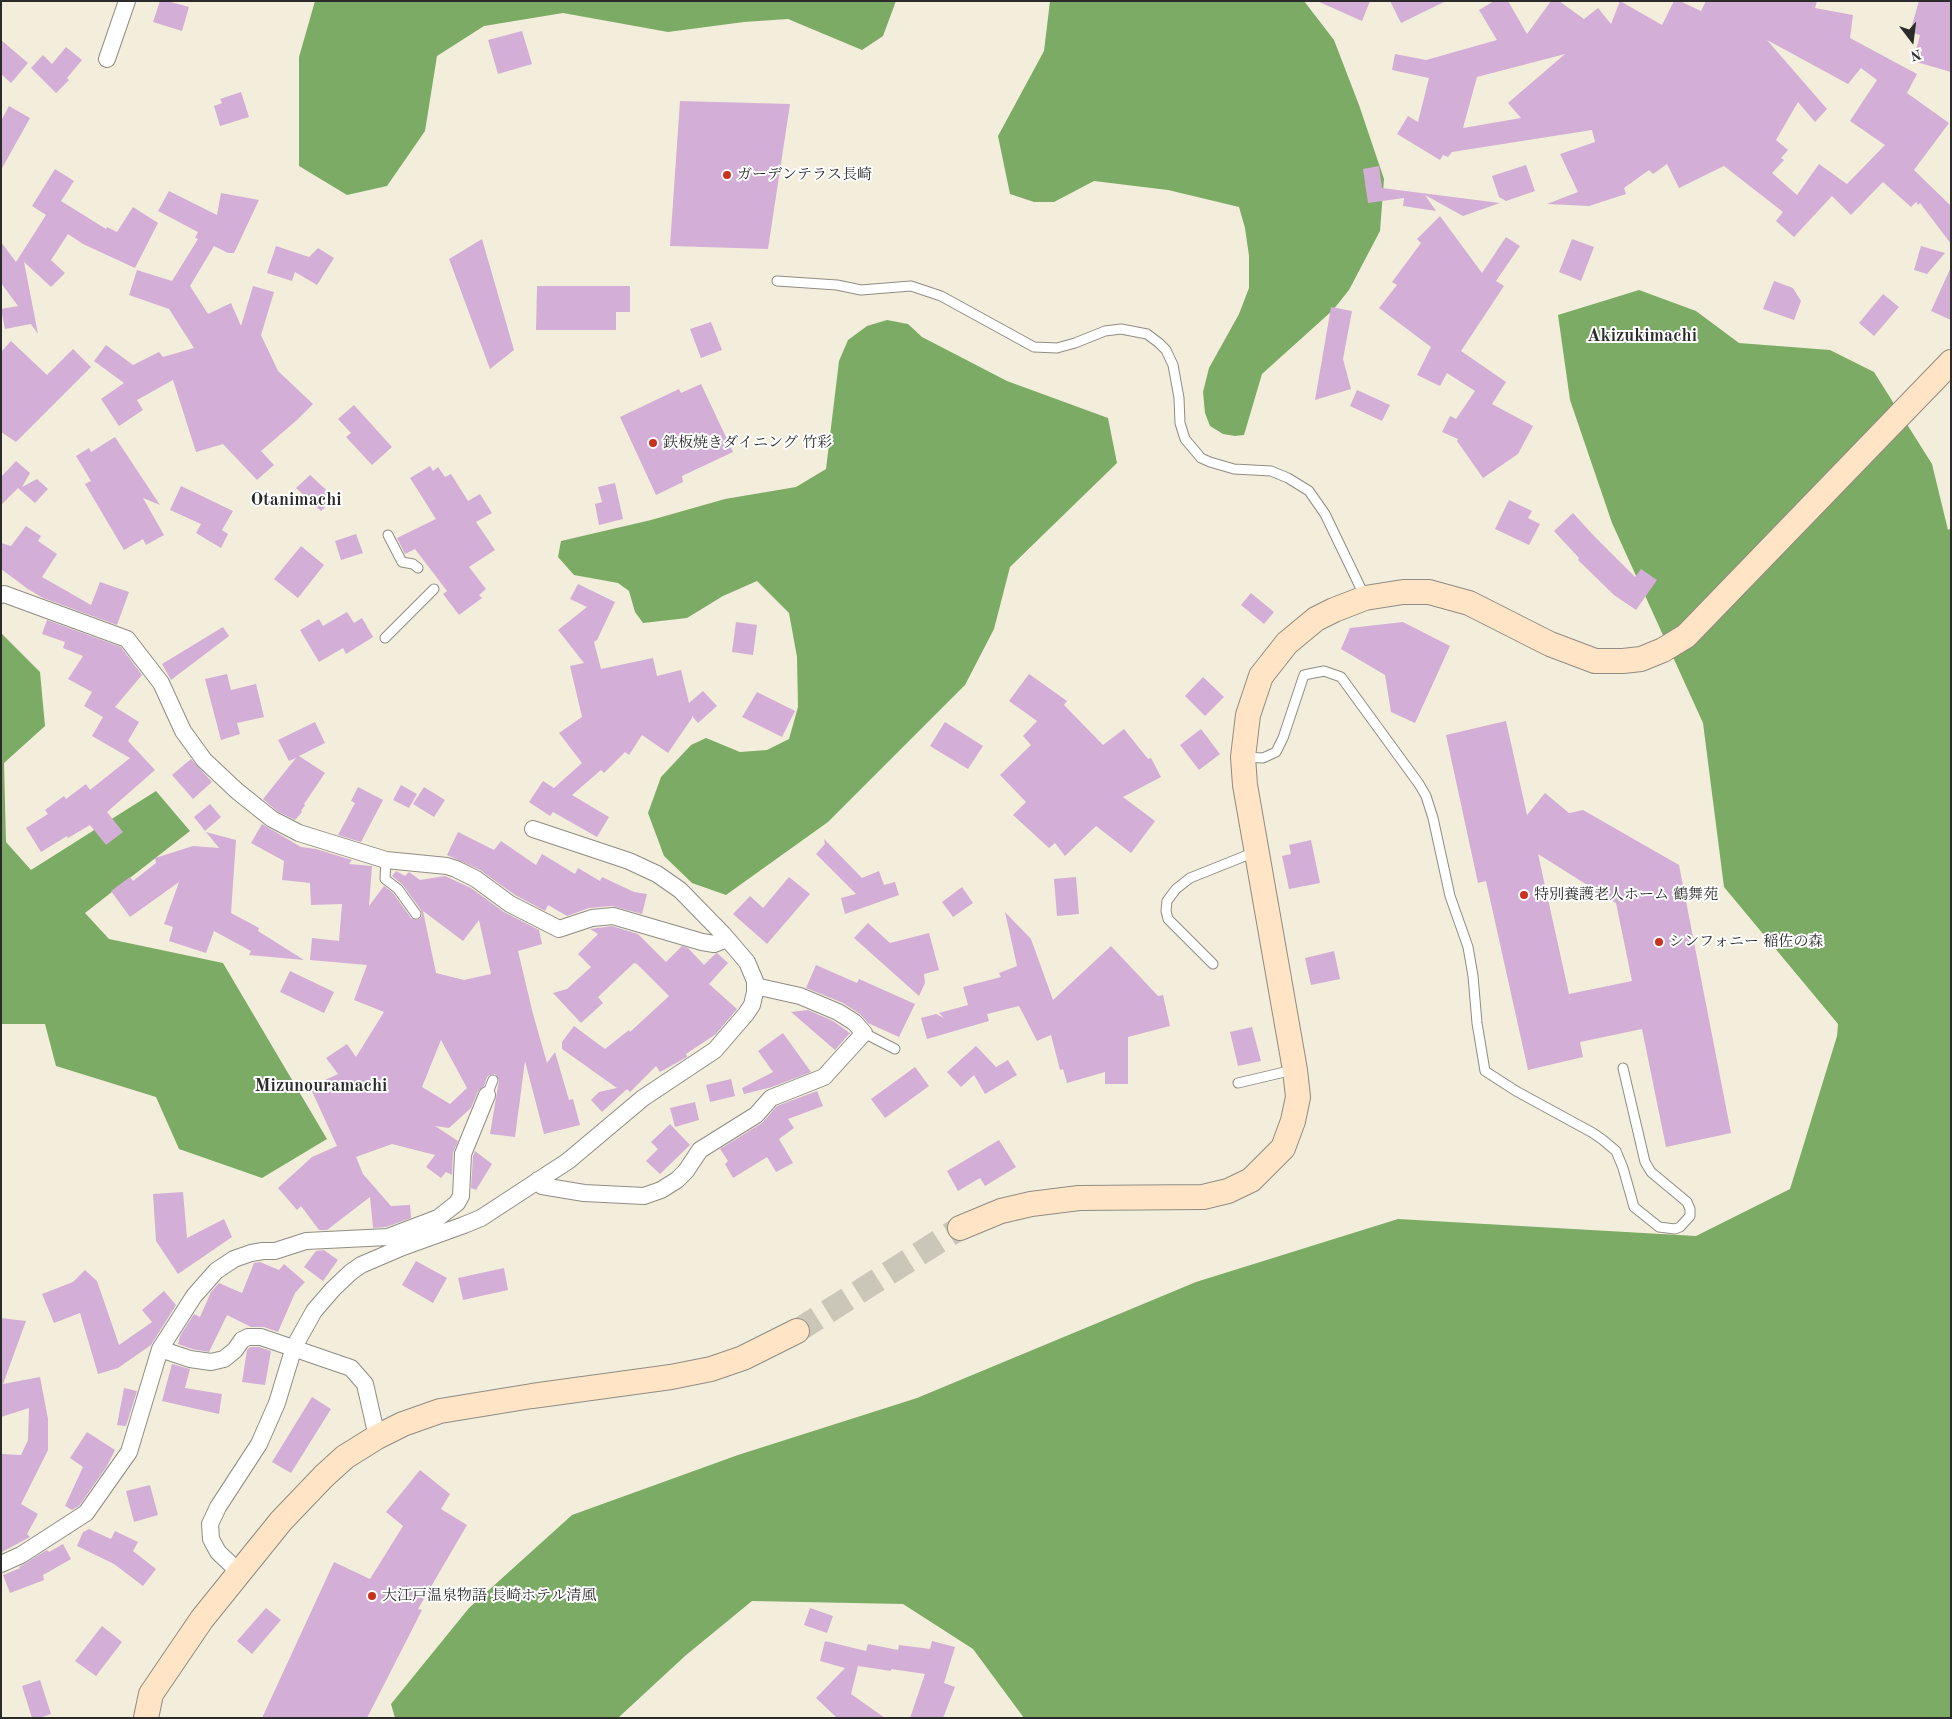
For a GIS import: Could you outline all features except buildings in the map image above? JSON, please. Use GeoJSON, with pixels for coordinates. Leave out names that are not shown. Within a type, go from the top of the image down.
{"type":"FeatureCollection","features":[{"type":"Feature","properties":{"kind":"street"},"geometry":{"type":"LineString","coordinates":[[107,59],[127,1]]}},
{"type":"Feature","properties":{"kind":"street"},"geometry":{"type":"LineString","coordinates":[[960,1228],[1001,1211],[1031,1204],[1078,1198],[1203,1197],[1228,1191],[1251,1180],[1283,1148],[1290,1130],[1298,1097],[1295,1070],[1245,785],[1243,757],[1245,734],[1252,700],[1261,676],[1287,643],[1316,619],[1365,598],[1403,592],[1429,592],[1469,603],[1550,644],[1595,661],[1623,662],[1641,659],[1663,650],[1686,636],[1951,362]]}},
{"type":"Feature","properties":{"kind":"street"},"geometry":{"type":"LineString","coordinates":[[1,595],[127,639],[161,683],[183,730],[204,760],[237,791],[272,818],[299,832],[386,860],[447,866],[456,869],[476,879],[510,904],[559,929],[592,918],[613,916],[702,942],[714,944],[727,940]]}},
{"type":"Feature","properties":{"kind":"street"},"geometry":{"type":"LineString","coordinates":[[240,1573],[218,1552],[212,1539],[210,1524],[218,1507],[259,1444],[277,1403],[294,1347],[314,1311],[350,1272],[361,1265],[402,1247],[472,1222],[568,1161],[642,1098],[715,1050],[752,1005],[755,986],[753,973],[747,962],[680,890],[657,874],[629,861],[533,828]]}},
{"type":"Feature","properties":{"kind":"street"},"geometry":{"type":"LineString","coordinates":[[538,1180],[542,1186],[584,1193],[644,1196],[661,1190],[678,1180],[686,1172],[700,1150],[756,1115],[771,1098],[824,1077],[864,1033],[854,1022],[838,1012],[815,1002],[800,996],[755,986]]}},
{"type":"Feature","properties":{"kind":"street"},"geometry":{"type":"LineString","coordinates":[[1,1564],[21,1555],[86,1514],[129,1452],[160,1350],[194,1296],[216,1271],[234,1259],[263,1250],[284,1248],[306,1240],[388,1237],[438,1218],[457,1204],[461,1196],[463,1154],[490,1087]]}},
{"type":"Feature","properties":{"kind":"street"},"geometry":{"type":"LineString","coordinates":[[146,1718],[152,1694],[202,1619],[281,1521],[324,1476],[345,1458],[377,1437],[403,1424],[440,1411],[671,1377],[712,1369],[743,1358],[797,1331]]}},
{"type":"Feature","properties":{"kind":"street"},"geometry":{"type":"LineString","coordinates":[[160,1350],[190,1359],[211,1362],[224,1359],[235,1350],[242,1340],[248,1337],[261,1336],[351,1368],[365,1384],[377,1437]]}},
{"type":"Feature","properties":{"kind":"lane"},"geometry":{"type":"LineString","coordinates":[[777,281],[837,285],[861,290],[912,286],[942,296],[1034,347],[1058,348],[1105,331],[1121,329],[1147,334],[1166,350],[1173,365],[1179,398],[1180,423],[1184,439],[1201,458],[1210,462],[1234,469],[1271,471],[1288,478],[1309,491],[1325,514],[1365,598]]}},
{"type":"Feature","properties":{"kind":"lane"},"geometry":{"type":"LineString","coordinates":[[388,535],[402,562],[413,564],[418,568]]}},
{"type":"Feature","properties":{"kind":"lane"},"geometry":{"type":"LineString","coordinates":[[385,638],[434,589]]}},
{"type":"Feature","properties":{"kind":"lane"},"geometry":{"type":"LineString","coordinates":[[1243,757],[1263,758],[1276,752],[1283,738],[1304,675],[1324,672],[1341,677],[1426,796],[1433,818],[1450,896],[1468,947],[1473,976],[1477,1024],[1485,1071],[1516,1091],[1603,1140],[1616,1151],[1634,1207],[1659,1227],[1674,1229],[1684,1224],[1690,1216],[1690,1209],[1687,1202],[1650,1172],[1645,1162],[1623,1068]]}},
{"type":"Feature","properties":{"kind":"lane"},"geometry":{"type":"LineString","coordinates":[[1213,964],[1168,919],[1166,911],[1168,901],[1176,889],[1190,878],[1256,852]]}},
{"type":"Feature","properties":{"kind":"lane"},"geometry":{"type":"LineString","coordinates":[[386,860],[385,879],[398,889],[416,914]]}},
{"type":"Feature","properties":{"kind":"lane"},"geometry":{"type":"LineString","coordinates":[[864,1033],[895,1049]]}},
{"type":"Feature","properties":{"kind":"lane"},"geometry":{"type":"LineString","coordinates":[[1238,1083],[1295,1070]]}},
{"type":"Feature","properties":{"kind":"green space"},"geometry":{"type":"Polygon","coordinates":[[[315,1],[896,1],[883,36],[862,50],[788,19],[744,22],[668,32],[563,13],[484,26],[437,56],[425,131],[387,186],[347,195],[299,166],[299,57],[315,1]]]}},
{"type":"Feature","properties":{"kind":"green space"},"geometry":{"type":"Polygon","coordinates":[[[1050,1],[1304,1],[1334,40],[1359,105],[1384,179],[1380,231],[1349,290],[1333,310],[1262,374],[1244,435],[1223,434],[1210,426],[1205,413],[1203,392],[1209,368],[1239,314],[1249,288],[1249,256],[1245,228],[1239,207],[1168,190],[1094,181],[1054,202],[1034,202],[1010,194],[998,136],[1044,51],[1050,1]]]}},
{"type":"Feature","properties":{"kind":"green space"},"geometry":{"type":"Polygon","coordinates":[[[1639,290],[1696,311],[1739,343],[1830,350],[1874,372],[1932,464],[1948,530],[1951,528],[1951,1718],[1024,1718],[973,1649],[903,1604],[752,1601],[685,1656],[618,1718],[395,1718],[391,1704],[469,1608],[572,1515],[738,1455],[917,1398],[1196,1282],[1398,1219],[1696,1236],[1790,1189],[1837,1036],[1838,1024],[1724,887],[1703,723],[1612,523],[1570,400],[1558,315],[1639,290]]]}},
{"type":"Feature","properties":{"kind":"green space"},"geometry":{"type":"Polygon","coordinates":[[[887,320],[908,324],[922,337],[1007,381],[1108,418],[1117,463],[1010,567],[994,629],[965,685],[828,822],[726,895],[692,883],[664,856],[648,813],[661,777],[691,745],[706,738],[740,752],[767,750],[789,739],[798,707],[797,657],[789,613],[757,581],[723,596],[687,618],[643,623],[635,612],[629,591],[618,583],[574,575],[558,557],[561,541],[651,520],[725,499],[796,487],[826,469],[839,361],[848,340],[867,326],[887,320]]]}},
{"type":"Feature","properties":{"kind":"green space"},"geometry":{"type":"Polygon","coordinates":[[[1,633],[40,672],[45,726],[4,763],[6,842],[31,870],[156,791],[190,831],[85,913],[109,939],[223,963],[327,1139],[262,1178],[179,1149],[156,1097],[56,1066],[45,1024],[1,1024],[1,633]]]}},
{"type":"Feature","properties":{"kind":"tunnel"},"geometry":{"type":"LineString","coordinates":[[797,1331],[960,1228]]}},
{"type":"Feature","properties":{"kind":"place","name":"ガーデンテラス長崎"},"geometry":{"type":"Point","coordinates":[727,175]}},
{"type":"Feature","properties":{"kind":"place","name":"鉄板焼きダイニング 竹彩"},"geometry":{"type":"Point","coordinates":[653,443]}},
{"type":"Feature","properties":{"kind":"place","name":"特別養護老人ホーム 鶴舞苑"},"geometry":{"type":"Point","coordinates":[1524,895]}},
{"type":"Feature","properties":{"kind":"place","name":"シンフォニー 稲佐の森"},"geometry":{"type":"Point","coordinates":[1659,942]}},
{"type":"Feature","properties":{"kind":"place","name":"大江戸温泉物語 長崎ホテル清風"},"geometry":{"type":"Point","coordinates":[372,1596]}},
{"type":"Feature","properties":{"kind":"district","name":"Akizukimachi"},"geometry":{"type":"Point","coordinates":[1642,336]}},
{"type":"Feature","properties":{"kind":"district","name":"Otanimachi"},"geometry":{"type":"Point","coordinates":[296,500]}},
{"type":"Feature","properties":{"kind":"district","name":"Mizunouramachi"},"geometry":{"type":"Point","coordinates":[321,1086]}}]}
